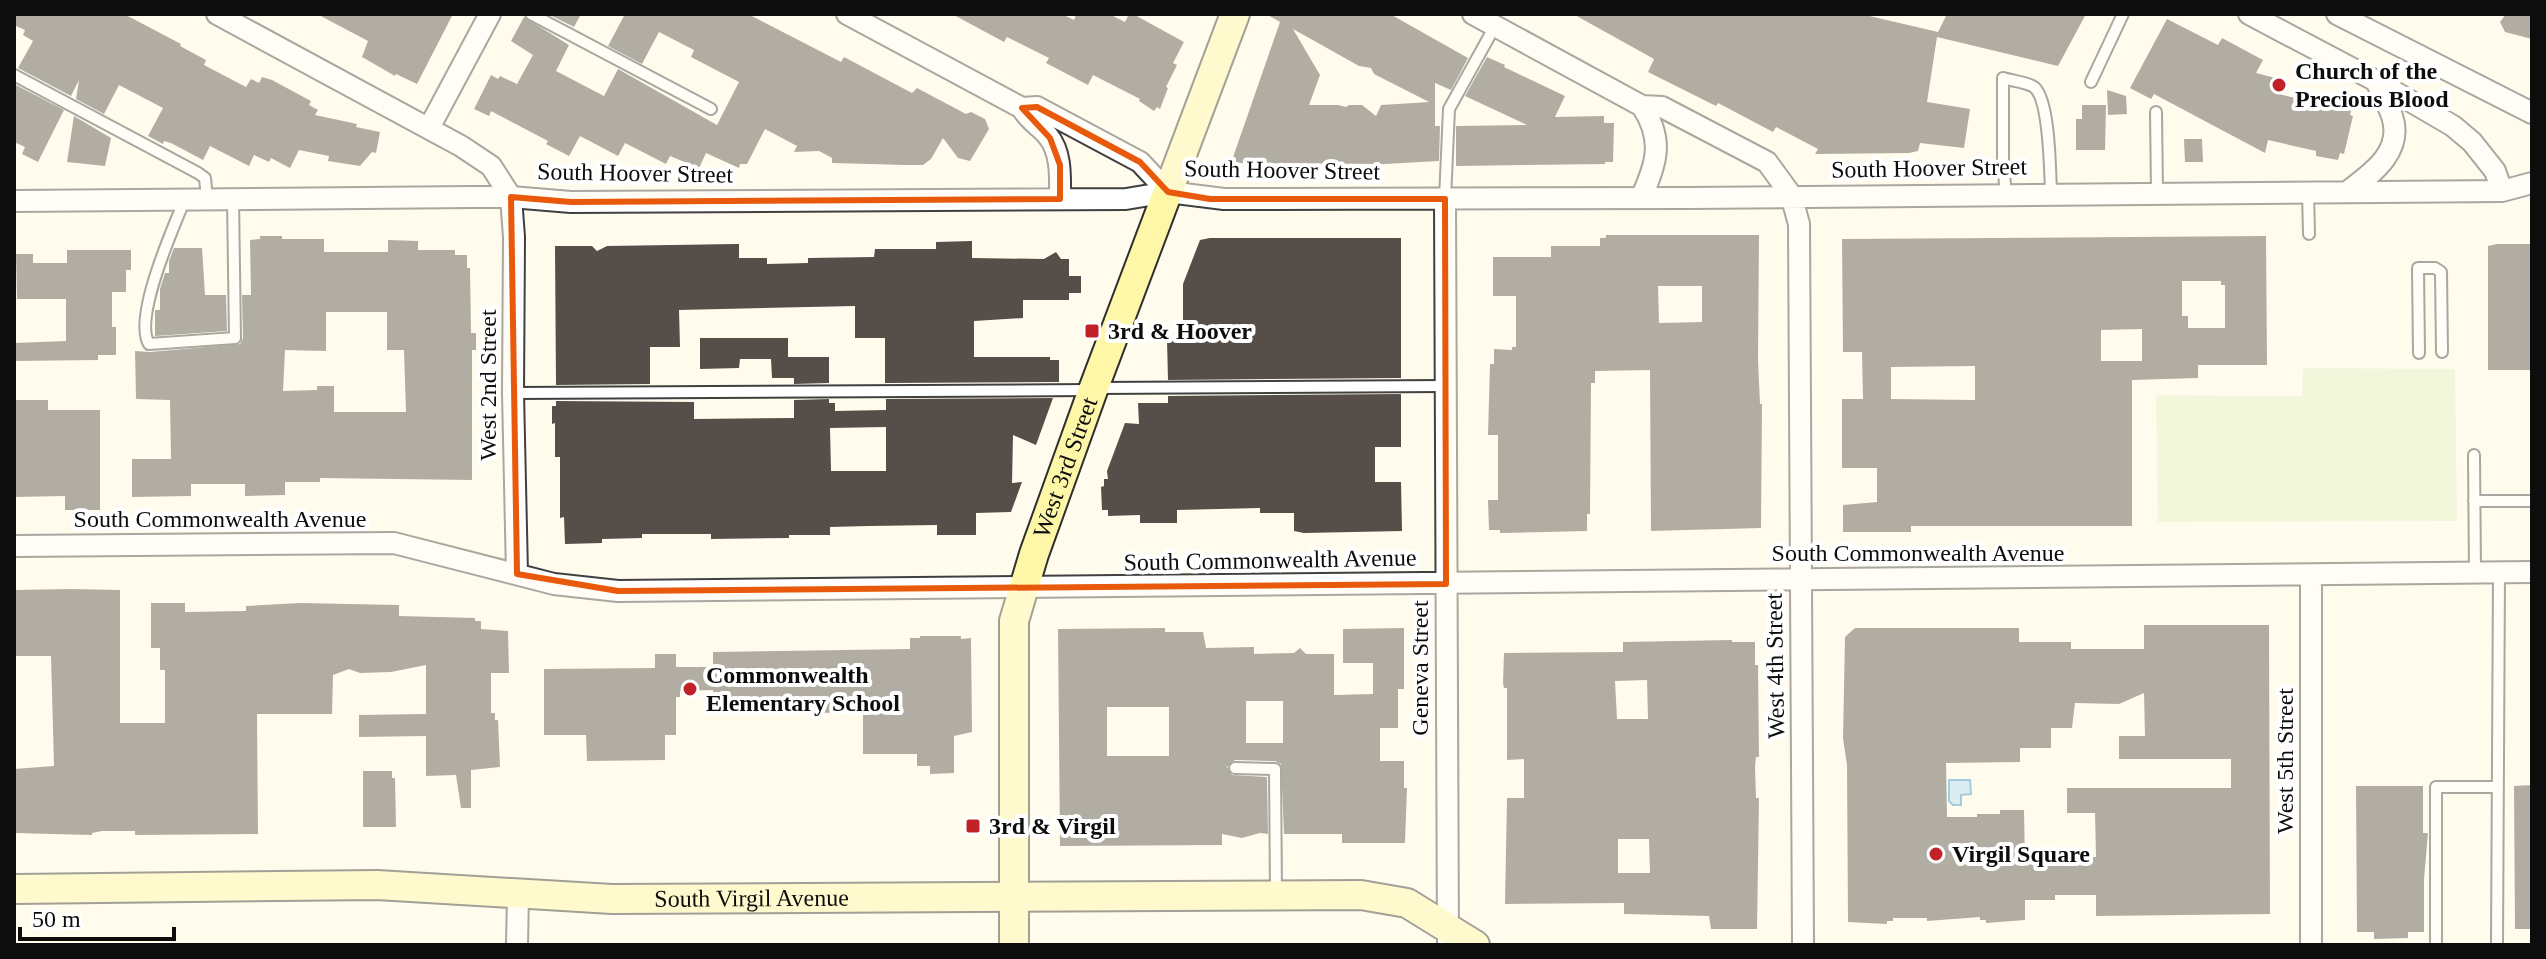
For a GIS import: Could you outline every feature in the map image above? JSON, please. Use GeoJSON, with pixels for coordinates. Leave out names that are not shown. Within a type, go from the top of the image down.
{"type":"FeatureCollection","features":[{"type":"Feature","properties":{"kind":"main road","name":"West 3rd Street"},"geometry":{"type":"LineString","coordinates":[[1014,945],[1014,621],[1022,589],[1094,389],[1235,14]]}},
{"type":"Feature","properties":{"kind":"main road","name":"South Virgil Avenue"},"geometry":{"type":"LineString","coordinates":[[14,889],[377,885],[612,899],[1382,897],[1407,903],[1448,936],[1475,945]]}},
{"type":"Feature","properties":{"kind":"street"},"geometry":{"type":"LineString","coordinates":[[217,14],[429,128],[491,166],[511,197]]}},
{"type":"Feature","properties":{"kind":"street"},"geometry":{"type":"LineString","coordinates":[[429,128],[490,14]]}},
{"type":"Feature","properties":{"kind":"street"},"geometry":{"type":"LineString","coordinates":[[847,14],[1022,108],[1037,107],[1140,162],[1168,192]]}},
{"type":"Feature","properties":{"kind":"street"},"geometry":{"type":"LineString","coordinates":[[1473,14],[1642,106],[1662,107],[1767,162],[1791,195]]}},
{"type":"Feature","properties":{"kind":"street"},"geometry":{"type":"LineString","coordinates":[[2249,14],[2453,126],[2472,142],[2495,171],[2502,191]]}},
{"type":"Feature","properties":{"kind":"street"},"geometry":{"type":"LineString","coordinates":[[2337,14],[2532,113]]}},
{"type":"Feature","properties":{"kind":"street"},"geometry":{"type":"LineString","coordinates":[[2347,192],[2381,166],[2393,142],[2393,118],[2376,81]]}},
{"type":"Feature","properties":{"kind":"street"},"geometry":{"type":"LineString","coordinates":[[1641,198],[1655,167],[1656,142],[1653,122],[1642,106]]}},
{"type":"Feature","properties":{"kind":"street"},"geometry":{"type":"LineString","coordinates":[[1022,108],[1026,116],[1050,138],[1060,165],[1060,199]]}},
{"type":"Feature","properties":{"kind":"street","name":"South Hoover Street"},"geometry":{"type":"LineString","coordinates":[[14,201],[511,197],[571,202],[1126,199],[1168,192],[1224,199],[1641,198],[2502,191],[2532,183]]}},
{"type":"Feature","properties":{"kind":"street","name":"South Hoover Street"},"geometry":{"type":"LineString","coordinates":[[2502,191],[2522,199],[2532,199]]}},
{"type":"Feature","properties":{"kind":"street","name":"West 4th Street"},"geometry":{"type":"LineString","coordinates":[[1791,195],[1799,224],[1803,945]]}},
{"type":"Feature","properties":{"kind":"street","name":"West 2nd Street"},"geometry":{"type":"LineString","coordinates":[[511,197],[517,574]]}},
{"type":"Feature","properties":{"kind":"street","name":"Geneva Street"},"geometry":{"type":"LineString","coordinates":[[1445,199],[1448,936]]}},
{"type":"Feature","properties":{"kind":"street","name":"South Commonwealth Avenue"},"geometry":{"type":"LineString","coordinates":[[14,546],[394,543],[554,584],[618,591],[2532,572]]}},
{"type":"Feature","properties":{"kind":"street","name":"West 5th Street"},"geometry":{"type":"LineString","coordinates":[[2311,576],[2311,945]]}},
{"type":"Feature","properties":{"kind":"street"},"geometry":{"type":"LineString","coordinates":[[517,945],[518,894]]}},
{"type":"Feature","properties":{"kind":"lane"},"geometry":{"type":"LineString","coordinates":[[531,14],[711,109]]}},
{"type":"Feature","properties":{"kind":"lane"},"geometry":{"type":"LineString","coordinates":[[2091,82],[2123,14]]}},
{"type":"Feature","properties":{"kind":"lane"},"geometry":{"type":"LineString","coordinates":[[1445,199],[1449,109],[1495,26]]}},
{"type":"Feature","properties":{"kind":"lane"},"geometry":{"type":"LineString","coordinates":[[14,75],[198,173],[205,178],[207,199]]}},
{"type":"Feature","properties":{"kind":"lane"},"geometry":{"type":"LineString","coordinates":[[2006,194],[2003,78],[2034,87],[2042,100],[2051,193]]}},
{"type":"Feature","properties":{"kind":"lane"},"geometry":{"type":"LineString","coordinates":[[2156,112],[2157,192]]}},
{"type":"Feature","properties":{"kind":"lane"},"geometry":{"type":"LineString","coordinates":[[2308,192],[2309,234]]}},
{"type":"Feature","properties":{"kind":"lane"},"geometry":{"type":"LineString","coordinates":[[185,199],[156,275],[145,322],[149,344],[235,338],[233,199]]}},
{"type":"Feature","properties":{"kind":"lane"},"geometry":{"type":"LineString","coordinates":[[2419,353],[2418,268],[2435,268],[2441,272],[2442,352]]}},
{"type":"Feature","properties":{"kind":"lane"},"geometry":{"type":"LineString","coordinates":[[513,393],[1444,386]]}},
{"type":"Feature","properties":{"kind":"lane"},"geometry":{"type":"LineString","coordinates":[[2474,455],[2475,573]]}},
{"type":"Feature","properties":{"kind":"lane"},"geometry":{"type":"LineString","coordinates":[[2474,501],[2532,501]]}},
{"type":"Feature","properties":{"kind":"lane"},"geometry":{"type":"LineString","coordinates":[[2497,945],[2499,573]]}},
{"type":"Feature","properties":{"kind":"lane"},"geometry":{"type":"LineString","coordinates":[[1235,768],[1275,769],[1276,896]]}},
{"type":"Feature","properties":{"kind":"lane"},"geometry":{"type":"LineString","coordinates":[[2436,945],[2436,787],[2498,787]]}},
{"type":"Feature","properties":{"kind":"highlighted area"},"geometry":{"type":"Polygon","coordinates":[[[1037,107],[1140,162],[1168,192],[1210,199],[1445,199],[1446,584],[618,591],[517,574],[511,197],[571,202],[1060,199],[1060,165],[1050,138],[1022,108],[1037,107]]]}},
{"type":"Feature","properties":{"kind":"green space"},"geometry":{"type":"Polygon","coordinates":[[[2303,368],[2455,369],[2457,521],[2158,522],[2156,395],[2302,396],[2303,368]]]}},
{"type":"Feature","properties":{"kind":"water"},"geometry":{"type":"Polygon","coordinates":[[[1949,780],[1970,780],[1971,794],[1961,795],[1961,805],[1953,805],[1949,801],[1949,780]]]}},
{"type":"Feature","properties":{"kind":"building"},"geometry":{"type":"Polygon","coordinates":[[[14,14],[124,14],[181,44],[206,60],[204,65],[246,87],[251,79],[259,83],[262,77],[272,80],[311,101],[309,105],[318,110],[315,115],[380,132],[376,153],[372,152],[360,166],[328,161],[329,156],[299,150],[290,168],[271,158],[269,162],[254,155],[249,166],[210,146],[203,160],[171,143],[164,141],[163,144],[148,136],[163,108],[119,85],[104,114],[76,99],[79,80],[71,96],[18,68],[33,41],[23,35],[25,30],[14,25],[14,14]]]}},
{"type":"Feature","properties":{"kind":"building"},"geometry":{"type":"Polygon","coordinates":[[[317,14],[453,14],[417,84],[395,76],[362,57],[368,41],[317,14]]]}},
{"type":"Feature","properties":{"kind":"building"},"geometry":{"type":"Polygon","coordinates":[[[548,14],[581,14],[574,27],[548,14]]]}},
{"type":"Feature","properties":{"kind":"building"},"geometry":{"type":"Polygon","coordinates":[[[625,14],[748,14],[841,62],[844,57],[912,93],[917,88],[966,114],[971,112],[985,119],[989,129],[970,161],[958,158],[943,138],[931,159],[923,165],[906,165],[832,163],[832,158],[819,151],[794,152],[797,146],[765,129],[747,164],[740,164],[739,168],[706,153],[699,168],[670,156],[666,164],[625,143],[618,156],[580,136],[569,156],[546,144],[548,141],[491,111],[489,116],[474,109],[491,75],[517,84],[533,55],[511,41],[524,17],[569,45],[556,71],[604,96],[618,69],[717,125],[739,82],[691,57],[694,50],[659,32],[642,64],[608,46],[625,14]]]}},
{"type":"Feature","properties":{"kind":"building"},"geometry":{"type":"Polygon","coordinates":[[[952,14],[1062,14],[1074,20],[1076,14],[1109,14],[1125,22],[1129,14],[1133,14],[1184,42],[1173,63],[1177,65],[1160,109],[1157,107],[1154,111],[1140,99],[1093,75],[1088,85],[1046,63],[1049,58],[1007,37],[1004,42],[952,14]]]}},
{"type":"Feature","properties":{"kind":"building"},"geometry":{"type":"Polygon","coordinates":[[[1266,14],[1390,14],[1468,58],[1451,90],[1435,83],[1435,126],[1440,126],[1439,161],[1385,164],[1231,163],[1280,22],[1266,14]],[[1293,29],[1320,75],[1309,105],[1362,105],[1376,116],[1381,105],[1429,102],[1374,74],[1371,68],[1359,66],[1293,29]]]}},
{"type":"Feature","properties":{"kind":"building"},"geometry":{"type":"Polygon","coordinates":[[[1573,14],[1861,14],[1938,32],[1947,14],[2086,14],[2058,66],[1937,37],[1927,102],[1970,109],[1964,148],[1920,143],[1918,151],[1909,153],[1815,154],[1818,149],[1776,127],[1773,132],[1648,72],[1654,59],[1573,14]]]}},
{"type":"Feature","properties":{"kind":"building"},"geometry":{"type":"Polygon","coordinates":[[[2506,14],[2532,14],[2532,39],[2505,32],[2500,22],[2506,14]]]}},
{"type":"Feature","properties":{"kind":"building"},"geometry":{"type":"Polygon","coordinates":[[[2167,19],[2218,45],[2222,38],[2263,60],[2256,73],[2283,80],[2279,94],[2328,106],[2329,101],[2352,107],[2350,115],[2353,116],[2344,154],[2340,153],[2338,160],[2316,156],[2316,151],[2268,140],[2265,153],[2154,94],[2151,99],[2130,88],[2167,19]]]}},
{"type":"Feature","properties":{"kind":"building"},"geometry":{"type":"Polygon","coordinates":[[[1487,57],[1565,96],[1555,117],[1604,116],[1604,123],[1614,123],[1613,162],[1456,166],[1456,126],[1527,125],[1465,96],[1487,57]]]}},
{"type":"Feature","properties":{"kind":"building"},"geometry":{"type":"Polygon","coordinates":[[[14,84],[64,110],[38,162],[22,154],[25,147],[14,142],[14,84]]]}},
{"type":"Feature","properties":{"kind":"building"},"geometry":{"type":"Polygon","coordinates":[[[2107,90],[2126,96],[2127,114],[2108,115],[2107,90]]]}},
{"type":"Feature","properties":{"kind":"building"},"geometry":{"type":"Polygon","coordinates":[[[2082,105],[2106,105],[2105,150],[2076,150],[2076,119],[2082,119],[2082,105]]]}},
{"type":"Feature","properties":{"kind":"building"},"geometry":{"type":"Polygon","coordinates":[[[74,116],[111,138],[105,166],[67,162],[74,116]]]}},
{"type":"Feature","properties":{"kind":"building"},"geometry":{"type":"Polygon","coordinates":[[[2184,139],[2202,139],[2203,162],[2185,162],[2184,139]]]}},
{"type":"Feature","properties":{"kind":"building"},"geometry":{"type":"Polygon","coordinates":[[[1606,235],[1759,235],[1761,528],[1651,531],[1650,370],[1595,371],[1595,383],[1591,383],[1590,514],[1587,514],[1587,531],[1500,533],[1500,530],[1489,530],[1488,500],[1498,500],[1498,435],[1488,435],[1490,364],[1494,364],[1494,349],[1512,350],[1516,347],[1516,296],[1493,296],[1493,257],[1551,257],[1551,246],[1600,246],[1600,238],[1606,238],[1606,235]],[[1658,286],[1659,323],[1702,322],[1702,286],[1658,286]]]}},
{"type":"Feature","properties":{"kind":"building"},"geometry":{"type":"Polygon","coordinates":[[[260,236],[282,236],[282,239],[324,239],[324,252],[388,252],[388,240],[418,241],[418,250],[455,250],[455,255],[467,255],[471,333],[476,333],[476,350],[472,350],[472,480],[320,478],[320,482],[285,482],[285,495],[245,496],[245,484],[191,484],[191,496],[132,497],[132,459],[171,459],[170,400],[136,399],[135,351],[240,344],[243,338],[242,295],[251,295],[250,240],[260,239],[260,236]],[[326,312],[326,351],[285,350],[283,391],[334,386],[334,412],[406,412],[404,350],[387,350],[387,312],[326,312]]]}},
{"type":"Feature","properties":{"kind":"building"},"geometry":{"type":"Polygon","coordinates":[[[2266,236],[2267,365],[2198,365],[2198,378],[2132,380],[2132,526],[1911,526],[1911,532],[1843,532],[1843,505],[1877,502],[1877,468],[1842,468],[1842,399],[1863,399],[1862,352],[1843,352],[1842,239],[2266,236]],[[2182,281],[2182,316],[2188,316],[2188,328],[2225,328],[2225,285],[2221,285],[2221,281],[2182,281]],[[2142,329],[2101,330],[2101,361],[2142,361],[2142,329]],[[1975,366],[1891,367],[1891,399],[1975,400],[1975,366]]]}},
{"type":"Feature","properties":{"kind":"building"},"geometry":{"type":"Polygon","coordinates":[[[1401,238],[1401,378],[1168,380],[1167,340],[1231,340],[1183,320],[1183,284],[1200,240],[1401,238]]]}},
{"type":"Feature","properties":{"kind":"building"},"geometry":{"type":"Polygon","coordinates":[[[972,241],[972,258],[1044,259],[1056,252],[1061,259],[1069,259],[1069,276],[1081,276],[1081,293],[1069,293],[1069,300],[1023,300],[1023,318],[974,321],[974,357],[1050,357],[1050,360],[1059,360],[1059,382],[885,383],[885,338],[855,338],[855,306],[679,310],[680,347],[650,347],[650,384],[556,385],[555,246],[592,246],[597,251],[607,246],[739,244],[739,258],[767,258],[767,264],[808,263],[808,258],[874,257],[875,249],[936,249],[936,242],[972,241]]]}},
{"type":"Feature","properties":{"kind":"building"},"geometry":{"type":"Polygon","coordinates":[[[2532,244],[2532,370],[2488,370],[2488,246],[2532,244]]]}},
{"type":"Feature","properties":{"kind":"building"},"geometry":{"type":"Polygon","coordinates":[[[174,248],[202,248],[205,295],[226,295],[227,331],[155,336],[155,310],[160,310],[160,289],[165,273],[169,273],[174,248]]]}},
{"type":"Feature","properties":{"kind":"building"},"geometry":{"type":"Polygon","coordinates":[[[67,250],[131,250],[131,270],[126,270],[126,292],[112,292],[116,355],[98,355],[98,360],[14,361],[14,343],[66,341],[66,299],[17,299],[16,254],[33,254],[33,263],[67,263],[67,250]]]}},
{"type":"Feature","properties":{"kind":"building"},"geometry":{"type":"Polygon","coordinates":[[[700,338],[788,338],[788,357],[829,357],[829,383],[794,384],[794,378],[772,378],[771,359],[740,359],[739,368],[700,369],[700,338]]]}},
{"type":"Feature","properties":{"kind":"building"},"geometry":{"type":"Polygon","coordinates":[[[1401,394],[1401,447],[1375,447],[1375,482],[1401,482],[1402,531],[1304,533],[1294,531],[1294,513],[1260,513],[1260,508],[1177,510],[1177,523],[1140,523],[1140,515],[1108,516],[1108,510],[1102,510],[1101,487],[1104,486],[1104,479],[1108,479],[1107,471],[1125,423],[1139,424],[1138,403],[1168,403],[1168,396],[1401,394]]]}},
{"type":"Feature","properties":{"kind":"building"},"geometry":{"type":"Polygon","coordinates":[[[1053,398],[1036,445],[1013,435],[1012,483],[1022,482],[1011,512],[976,513],[976,535],[937,535],[937,525],[869,526],[830,527],[830,535],[789,535],[789,538],[711,539],[711,534],[642,534],[642,538],[565,544],[564,517],[560,518],[560,457],[555,457],[555,423],[552,424],[552,406],[556,406],[556,401],[694,402],[694,419],[794,418],[794,400],[829,399],[829,403],[835,403],[835,411],[886,410],[886,399],[1053,398]],[[886,427],[830,428],[831,471],[886,471],[886,427]]]}},
{"type":"Feature","properties":{"kind":"building"},"geometry":{"type":"Polygon","coordinates":[[[14,400],[48,400],[48,410],[100,410],[100,510],[65,510],[65,496],[14,497],[14,400]]]}},
{"type":"Feature","properties":{"kind":"building"},"geometry":{"type":"Polygon","coordinates":[[[14,590],[120,590],[120,723],[165,723],[165,670],[160,670],[160,648],[151,648],[151,603],[185,603],[185,612],[246,611],[246,606],[300,603],[399,605],[399,616],[475,618],[475,621],[481,621],[481,629],[508,631],[509,673],[491,673],[491,713],[495,713],[495,720],[498,720],[500,767],[471,770],[471,808],[461,808],[456,775],[426,776],[426,736],[359,737],[359,715],[426,714],[426,665],[391,672],[360,673],[349,669],[333,675],[332,714],[257,714],[258,834],[135,835],[135,831],[102,831],[92,835],[14,833],[14,769],[54,766],[51,656],[14,656],[14,590]]]}},
{"type":"Feature","properties":{"kind":"building"},"geometry":{"type":"Polygon","coordinates":[[[2144,625],[2269,625],[2270,914],[2096,916],[2096,895],[2055,895],[2055,900],[2025,900],[2025,920],[1986,923],[1980,917],[1927,921],[1927,918],[1893,918],[1887,924],[1848,922],[1847,765],[1843,738],[1845,637],[1855,628],[2019,628],[2019,642],[2071,642],[2071,649],[2144,649],[2144,625]],[[2144,693],[2119,704],[2075,703],[2072,728],[2051,728],[2051,748],[2020,748],[2020,762],[1946,763],[1947,817],[1977,817],[1977,814],[2000,814],[2000,810],[2024,810],[2025,864],[2067,864],[2067,857],[2096,857],[2095,813],[2067,813],[2067,788],[2231,788],[2231,759],[2119,759],[2119,736],[2145,736],[2144,693]]]}},
{"type":"Feature","properties":{"kind":"building"},"geometry":{"type":"Polygon","coordinates":[[[1165,628],[1165,632],[1203,632],[1206,648],[1254,647],[1254,654],[1294,653],[1300,648],[1306,654],[1334,654],[1334,695],[1373,694],[1373,663],[1343,663],[1343,629],[1404,628],[1404,689],[1398,689],[1398,728],[1380,728],[1380,761],[1404,761],[1404,788],[1407,788],[1405,843],[1342,843],[1342,834],[1284,834],[1281,764],[1275,761],[1235,760],[1227,767],[1232,775],[1267,777],[1268,834],[1242,838],[1222,834],[1222,845],[1060,846],[1058,629],[1165,628]],[[1246,701],[1246,743],[1283,743],[1283,701],[1246,701]],[[1107,707],[1107,756],[1169,756],[1169,707],[1107,707]]]}},
{"type":"Feature","properties":{"kind":"building"},"geometry":{"type":"Polygon","coordinates":[[[910,638],[971,638],[972,732],[954,736],[954,773],[930,774],[930,766],[917,766],[917,754],[863,754],[863,713],[713,712],[713,690],[680,691],[680,697],[676,697],[676,735],[665,735],[665,760],[587,761],[586,735],[544,735],[544,669],[655,668],[655,654],[676,654],[676,667],[713,667],[713,652],[910,649],[910,638]]]}},
{"type":"Feature","properties":{"kind":"building"},"geometry":{"type":"Polygon","coordinates":[[[1623,642],[1755,642],[1759,757],[1756,757],[1755,766],[1756,798],[1759,798],[1757,929],[1711,929],[1709,916],[1624,914],[1624,903],[1505,904],[1507,798],[1524,798],[1524,759],[1507,760],[1504,653],[1623,652],[1623,642]],[[1647,680],[1615,681],[1617,719],[1648,719],[1647,680]],[[1618,839],[1618,873],[1650,873],[1649,839],[1618,839]]]}},
{"type":"Feature","properties":{"kind":"building"},"geometry":{"type":"Polygon","coordinates":[[[363,771],[392,771],[392,778],[395,778],[396,827],[363,827],[363,771]]]}},
{"type":"Feature","properties":{"kind":"building"},"geometry":{"type":"Polygon","coordinates":[[[2532,785],[2532,929],[2515,929],[2514,786],[2532,785]]]}},
{"type":"Feature","properties":{"kind":"building"},"geometry":{"type":"Polygon","coordinates":[[[2356,786],[2423,786],[2423,833],[2428,833],[2424,932],[2408,932],[2408,938],[2374,939],[2374,932],[2357,932],[2356,786]]]}},
{"type":"Feature","properties":{"kind":"place","name":"Church of the Precious Blood"},"geometry":{"type":"Point","coordinates":[2279,85]}},
{"type":"Feature","properties":{"kind":"place","name":"3rd & Hoover"},"geometry":{"type":"Point","coordinates":[1092,331]}},
{"type":"Feature","properties":{"kind":"place","name":"Commonwealth Elementary School"},"geometry":{"type":"Point","coordinates":[690,689]}},
{"type":"Feature","properties":{"kind":"place","name":"3rd & Virgil"},"geometry":{"type":"Point","coordinates":[973,826]}},
{"type":"Feature","properties":{"kind":"place","name":"Virgil Square"},"geometry":{"type":"Point","coordinates":[1936,854]}}]}
